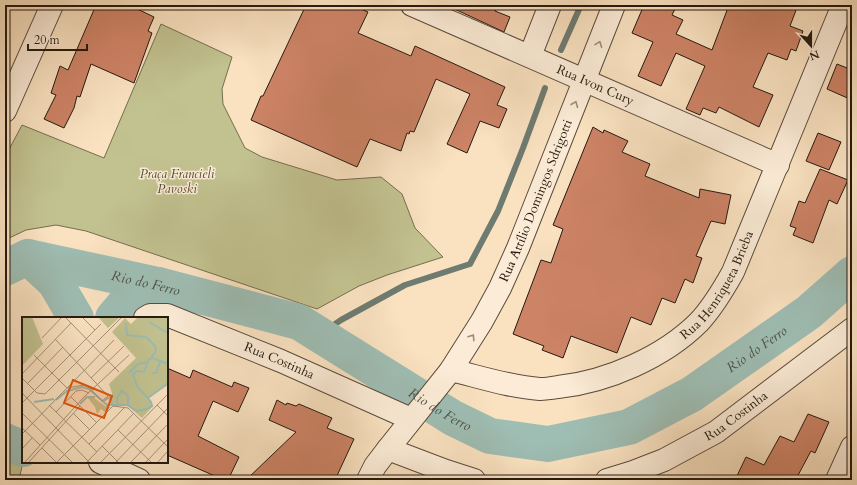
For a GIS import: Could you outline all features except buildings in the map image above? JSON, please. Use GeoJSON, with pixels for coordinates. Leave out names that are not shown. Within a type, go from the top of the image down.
{"type":"FeatureCollection","features":[{"type":"Feature","properties":{"kind":"street"},"geometry":{"type":"LineString","coordinates":[[5,111],[52,5]]}},
{"type":"Feature","properties":{"kind":"street","name":"Rua Ivon Cury"},"geometry":{"type":"LineString","coordinates":[[412,5],[778,165]]}},
{"type":"Feature","properties":{"kind":"street"},"geometry":{"type":"LineString","coordinates":[[530,56],[550,5]]}},
{"type":"Feature","properties":{"kind":"street","name":"Rua Attílio Domingos Sdrigotti"},"geometry":{"type":"LineString","coordinates":[[368,480],[375,466],[451,370],[482,321],[500,288],[518,248],[614,5]]}},
{"type":"Feature","properties":{"kind":"street","name":"Rua Henriqueta Brieba"},"geometry":{"type":"LineString","coordinates":[[451,370],[506,384],[541,389],[573,386],[608,377],[639,364],[673,343],[698,322],[717,299],[733,272],[843,5]]}},
{"type":"Feature","properties":{"kind":"street","name":"Rua Costinha"},"geometry":{"type":"LineString","coordinates":[[147,317],[150,315],[167,315],[414,416]]}},
{"type":"Feature","properties":{"kind":"street","name":"Rua Costinha"},"geometry":{"type":"LineString","coordinates":[[607,480],[664,460],[716,432],[738,417],[852,329]]}},
{"type":"Feature","properties":{"kind":"street"},"geometry":{"type":"LineString","coordinates":[[837,480],[852,447]]}},
{"type":"Feature","properties":{"kind":"street"},"geometry":{"type":"LineString","coordinates":[[388,449],[474,480]]}},
{"type":"Feature","properties":{"kind":"street"},"geometry":{"type":"LineString","coordinates":[[102,463],[139,480]]}},
{"type":"Feature","properties":{"kind":"green space","name":"Praça Francieli Pavoski"},"geometry":{"type":"Polygon","coordinates":[[[161,24],[232,57],[222,89],[223,104],[245,148],[262,157],[337,180],[381,177],[402,194],[415,228],[443,257],[387,275],[359,286],[317,309],[86,231],[56,225],[26,230],[5,240],[5,157],[22,125],[104,158],[161,24]]]}},
{"type":"Feature","properties":{"kind":"green space"},"geometry":{"type":"Polygon","coordinates":[[[5,441],[22,449],[23,463],[19,480],[5,480],[5,441]]]}},
{"type":"Feature","properties":{"kind":"waterway"},"geometry":{"type":"LineString","coordinates":[[561,50],[581,5]]}},
{"type":"Feature","properties":{"kind":"waterway"},"geometry":{"type":"LineString","coordinates":[[319,335],[341,320],[405,285],[470,264],[498,211],[545,88]]}},
{"type":"Feature","properties":{"kind":"waterway"},"geometry":{"type":"LineString","coordinates":[[28,257],[55,282],[75,317]]}},
{"type":"Feature","properties":{"kind":"waterway","name":"Rio do Ferro"},"geometry":{"type":"LineString","coordinates":[[5,268],[28,257],[158,285],[299,322],[453,418],[490,436],[548,444],[629,427],[692,394],[809,312],[852,274]]}},
{"type":"Feature","properties":{"kind":"waterway"},"geometry":{"type":"LineString","coordinates":[[114,317],[124,305],[158,285]]}},
{"type":"Feature","properties":{"kind":"waterway"},"geometry":{"type":"LineString","coordinates":[[5,441],[22,449]]}}]}
